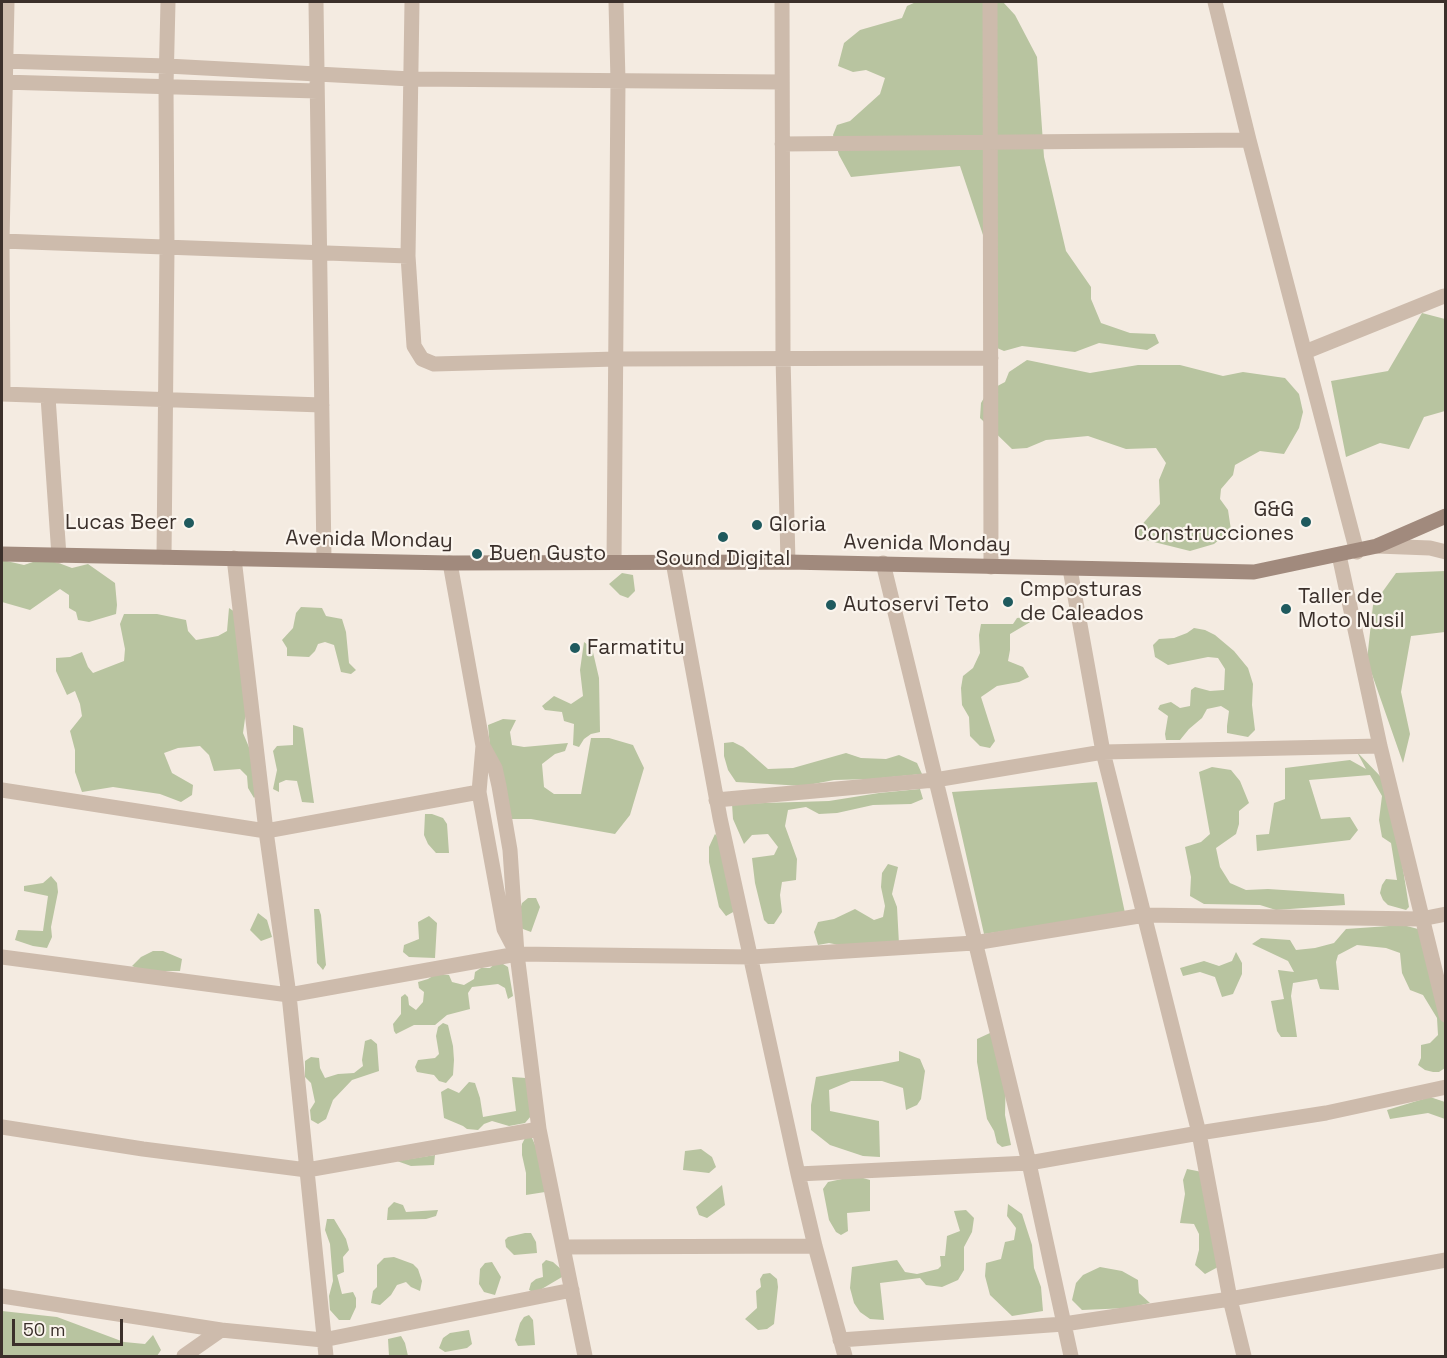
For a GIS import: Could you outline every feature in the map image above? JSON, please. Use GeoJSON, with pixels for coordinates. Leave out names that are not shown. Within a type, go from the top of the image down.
{"type":"FeatureCollection","features":[{"type":"Feature","properties":{"kind":"main road","name":"Avenida Monday"},"geometry":{"type":"LineString","coordinates":[[2,555],[450,563],[883,563],[1254,572],[1357,552],[1377,546],[1446,516]]}},
{"type":"Feature","properties":{"kind":"street"},"geometry":{"type":"LineString","coordinates":[[7,2],[4,61],[2,394],[322,405]]}},
{"type":"Feature","properties":{"kind":"street"},"geometry":{"type":"LineString","coordinates":[[164,557],[168,2]]}},
{"type":"Feature","properties":{"kind":"street"},"geometry":{"type":"LineString","coordinates":[[316,2],[324,559]]}},
{"type":"Feature","properties":{"kind":"street"},"geometry":{"type":"LineString","coordinates":[[412,2],[408,256],[414,346],[422,358],[428,362],[434,364],[783,357],[991,358]]}},
{"type":"Feature","properties":{"kind":"street"},"geometry":{"type":"LineString","coordinates":[[614,562],[618,81],[615,2]]}},
{"type":"Feature","properties":{"kind":"street"},"geometry":{"type":"LineString","coordinates":[[782,2],[783,357],[788,562]]}},
{"type":"Feature","properties":{"kind":"street"},"geometry":{"type":"LineString","coordinates":[[990,2],[991,567]]}},
{"type":"Feature","properties":{"kind":"street"},"geometry":{"type":"LineString","coordinates":[[1215,2],[1357,552]]}},
{"type":"Feature","properties":{"kind":"street"},"geometry":{"type":"LineString","coordinates":[[4,61],[167,66],[411,79],[782,82]]}},
{"type":"Feature","properties":{"kind":"street"},"geometry":{"type":"LineString","coordinates":[[4,82],[317,91]]}},
{"type":"Feature","properties":{"kind":"street"},"geometry":{"type":"LineString","coordinates":[[782,144],[1249,140]]}},
{"type":"Feature","properties":{"kind":"street"},"geometry":{"type":"LineString","coordinates":[[2,241],[408,256]]}},
{"type":"Feature","properties":{"kind":"street"},"geometry":{"type":"LineString","coordinates":[[1305,352],[1443,296]]}},
{"type":"Feature","properties":{"kind":"street"},"geometry":{"type":"LineString","coordinates":[[48,397],[59,556]]}},
{"type":"Feature","properties":{"kind":"street"},"geometry":{"type":"LineString","coordinates":[[1377,546],[1430,548],[1446,552]]}},
{"type":"Feature","properties":{"kind":"street"},"geometry":{"type":"LineString","coordinates":[[1339,555],[1380,746],[1446,1015]]}},
{"type":"Feature","properties":{"kind":"street"},"geometry":{"type":"LineString","coordinates":[[234,558],[266,831],[289,995],[326,1356]]}},
{"type":"Feature","properties":{"kind":"street"},"geometry":{"type":"LineString","coordinates":[[673,562],[716,800],[798,1174],[845,1356]]}},
{"type":"Feature","properties":{"kind":"street"},"geometry":{"type":"LineString","coordinates":[[450,563],[483,746],[480,792],[504,929],[517,954]]}},
{"type":"Feature","properties":{"kind":"street"},"geometry":{"type":"LineString","coordinates":[[883,563],[1029,1163],[1071,1356]]}},
{"type":"Feature","properties":{"kind":"street"},"geometry":{"type":"LineString","coordinates":[[1070,569],[1103,752],[1199,1133],[1230,1299],[1244,1356]]}},
{"type":"Feature","properties":{"kind":"street"},"geometry":{"type":"LineString","coordinates":[[483,746],[495,768],[510,850],[517,954],[539,1129],[585,1356]]}},
{"type":"Feature","properties":{"kind":"street"},"geometry":{"type":"LineString","coordinates":[[716,800],[935,780],[1103,752],[1380,746]]}},
{"type":"Feature","properties":{"kind":"street"},"geometry":{"type":"LineString","coordinates":[[2,790],[266,831],[480,792]]}},
{"type":"Feature","properties":{"kind":"street"},"geometry":{"type":"LineString","coordinates":[[2,957],[289,995],[517,954],[752,957],[974,943],[1144,915],[1421,919],[1446,914]]}},
{"type":"Feature","properties":{"kind":"street"},"geometry":{"type":"LineString","coordinates":[[798,1174],[1029,1163],[1326,1113],[1446,1087]]}},
{"type":"Feature","properties":{"kind":"street"},"geometry":{"type":"LineString","coordinates":[[2,1127],[143,1149],[307,1170],[539,1129]]}},
{"type":"Feature","properties":{"kind":"street"},"geometry":{"type":"LineString","coordinates":[[563,1247],[815,1246]]}},
{"type":"Feature","properties":{"kind":"street"},"geometry":{"type":"LineString","coordinates":[[840,1340],[1064,1324],[1230,1299],[1446,1260]]}},
{"type":"Feature","properties":{"kind":"street"},"geometry":{"type":"LineString","coordinates":[[2,1296],[220,1330],[323,1340],[572,1290]]}},
{"type":"Feature","properties":{"kind":"street"},"geometry":{"type":"LineString","coordinates":[[184,1356],[220,1330]]}},
{"type":"Feature","properties":{"kind":"green space"},"geometry":{"type":"Polygon","coordinates":[[[916,2],[1003,2],[1015,15],[1037,57],[1044,157],[1066,251],[1091,287],[1091,299],[1101,323],[1130,333],[1155,334],[1159,343],[1147,350],[1099,343],[1075,352],[1022,346],[1004,351],[997,348],[995,271],[960,166],[851,177],[839,155],[833,135],[837,125],[850,121],[880,94],[885,78],[866,70],[853,72],[838,66],[844,43],[860,30],[902,18],[907,6],[916,2]]]}},
{"type":"Feature","properties":{"kind":"green space"},"geometry":{"type":"Polygon","coordinates":[[[1422,313],[1445,319],[1445,411],[1424,417],[1409,449],[1380,443],[1346,457],[1331,381],[1388,371],[1422,313]]]}},
{"type":"Feature","properties":{"kind":"green space"},"geometry":{"type":"Polygon","coordinates":[[[1027,360],[1090,373],[1138,365],[1180,365],[1223,376],[1243,372],[1285,378],[1299,394],[1303,412],[1299,428],[1284,454],[1260,451],[1235,465],[1233,475],[1221,489],[1220,499],[1228,510],[1231,530],[1214,544],[1190,551],[1138,538],[1139,528],[1160,504],[1159,480],[1166,463],[1156,448],[1126,449],[1088,436],[1046,440],[1027,448],[1012,449],[980,418],[981,403],[988,391],[1005,382],[1009,372],[1027,360]]]}},
{"type":"Feature","properties":{"kind":"green space"},"geometry":{"type":"Polygon","coordinates":[[[2,560],[24,565],[39,560],[56,562],[72,568],[88,564],[115,583],[116,614],[89,622],[78,620],[76,612],[69,608],[69,595],[60,589],[30,610],[2,602],[2,560]]]}},
{"type":"Feature","properties":{"kind":"green space"},"geometry":{"type":"Polygon","coordinates":[[[1445,571],[1445,632],[1411,636],[1401,692],[1410,734],[1403,763],[1367,660],[1373,605],[1396,573],[1445,571]]]}},
{"type":"Feature","properties":{"kind":"green space"},"geometry":{"type":"Polygon","coordinates":[[[622,573],[633,575],[635,591],[628,598],[620,595],[609,584],[622,573]]]}},
{"type":"Feature","properties":{"kind":"green space"},"geometry":{"type":"Polygon","coordinates":[[[301,607],[322,608],[326,616],[342,619],[346,632],[349,663],[356,670],[351,674],[341,672],[334,645],[325,642],[318,644],[309,657],[287,656],[287,648],[282,640],[293,628],[296,613],[301,607]]]}},
{"type":"Feature","properties":{"kind":"green space"},"geometry":{"type":"Polygon","coordinates":[[[229,608],[238,614],[247,704],[243,733],[256,764],[260,791],[254,798],[248,788],[247,776],[240,769],[214,771],[209,755],[200,746],[178,748],[164,753],[172,773],[193,785],[192,795],[181,802],[160,794],[113,787],[82,792],[75,772],[75,750],[70,731],[82,716],[80,704],[75,691],[67,695],[56,671],[56,658],[70,657],[82,652],[93,673],[124,661],[125,649],[120,624],[124,614],[157,614],[186,620],[188,631],[196,640],[218,636],[227,631],[229,608]]]}},
{"type":"Feature","properties":{"kind":"green space"},"geometry":{"type":"Polygon","coordinates":[[[1025,617],[1032,621],[1010,634],[1008,661],[1023,667],[1029,677],[1019,682],[997,686],[981,697],[995,741],[990,748],[980,746],[970,736],[969,717],[962,705],[961,688],[963,676],[973,668],[980,653],[981,624],[1013,624],[1017,618],[1025,617]]]}},
{"type":"Feature","properties":{"kind":"green space"},"geometry":{"type":"Polygon","coordinates":[[[1194,628],[1215,635],[1234,651],[1248,668],[1253,684],[1252,705],[1255,730],[1248,737],[1227,733],[1229,711],[1221,706],[1207,709],[1202,718],[1180,740],[1166,740],[1168,716],[1158,709],[1160,705],[1171,702],[1180,708],[1190,706],[1191,690],[1195,687],[1210,691],[1224,690],[1225,669],[1218,658],[1208,657],[1168,665],[1155,657],[1153,645],[1159,639],[1174,638],[1194,628]]]}},
{"type":"Feature","properties":{"kind":"green space"},"geometry":{"type":"Polygon","coordinates":[[[584,642],[592,648],[599,678],[600,732],[584,739],[579,747],[573,745],[574,724],[564,721],[562,712],[545,710],[542,706],[554,696],[571,704],[583,696],[580,670],[584,642]]]}},
{"type":"Feature","properties":{"kind":"green space"},"geometry":{"type":"Polygon","coordinates":[[[503,719],[516,720],[510,732],[512,745],[524,747],[568,743],[565,751],[555,754],[542,764],[544,787],[554,794],[581,794],[591,738],[609,738],[633,745],[644,768],[630,815],[615,834],[531,819],[512,819],[490,748],[488,725],[503,719]]]}},
{"type":"Feature","properties":{"kind":"green space"},"geometry":{"type":"Polygon","coordinates":[[[293,725],[303,728],[314,803],[302,802],[297,781],[286,780],[279,783],[279,792],[273,789],[277,770],[273,751],[277,746],[293,745],[293,725]]]}},
{"type":"Feature","properties":{"kind":"green space"},"geometry":{"type":"Polygon","coordinates":[[[733,742],[743,747],[768,769],[793,768],[846,753],[861,758],[886,759],[899,755],[917,763],[922,774],[834,780],[803,786],[736,782],[728,770],[724,756],[724,743],[733,742]]]}},
{"type":"Feature","properties":{"kind":"green space"},"geometry":{"type":"Polygon","coordinates":[[[1357,752],[1382,778],[1397,831],[1409,907],[1406,910],[1388,905],[1380,893],[1386,879],[1397,880],[1391,843],[1382,837],[1379,820],[1382,796],[1370,775],[1309,780],[1321,819],[1350,817],[1358,830],[1350,840],[1257,851],[1256,835],[1269,834],[1274,803],[1285,799],[1285,768],[1350,760],[1366,769],[1357,752]]]}},
{"type":"Feature","properties":{"kind":"green space"},"geometry":{"type":"Polygon","coordinates":[[[1212,767],[1231,770],[1240,781],[1249,803],[1239,811],[1236,834],[1216,848],[1220,867],[1230,883],[1246,890],[1268,889],[1344,894],[1345,905],[1276,910],[1260,905],[1204,904],[1190,896],[1191,877],[1185,847],[1201,842],[1210,834],[1199,772],[1212,767]]]}},
{"type":"Feature","properties":{"kind":"green space"},"geometry":{"type":"Polygon","coordinates":[[[1097,782],[1125,913],[984,934],[952,792],[1097,782]]]}},
{"type":"Feature","properties":{"kind":"green space"},"geometry":{"type":"Polygon","coordinates":[[[920,789],[923,799],[911,804],[873,805],[837,813],[819,814],[806,807],[788,810],[785,826],[797,859],[796,880],[782,882],[780,895],[782,912],[774,924],[768,924],[764,920],[755,883],[752,858],[774,855],[778,847],[768,834],[752,835],[744,844],[733,819],[732,804],[829,801],[920,789]]]}},
{"type":"Feature","properties":{"kind":"green space"},"geometry":{"type":"Polygon","coordinates":[[[425,814],[443,818],[447,824],[449,853],[436,853],[428,844],[424,835],[425,814]]]}},
{"type":"Feature","properties":{"kind":"green space"},"geometry":{"type":"Polygon","coordinates":[[[715,834],[722,841],[735,911],[726,916],[719,907],[709,862],[709,847],[715,834]]]}},
{"type":"Feature","properties":{"kind":"green space"},"geometry":{"type":"Polygon","coordinates":[[[888,864],[898,867],[892,894],[897,907],[899,944],[849,947],[829,943],[818,945],[814,932],[818,922],[834,919],[855,909],[874,920],[883,917],[885,906],[881,887],[882,873],[888,864]]]}},
{"type":"Feature","properties":{"kind":"green space"},"geometry":{"type":"Polygon","coordinates":[[[51,876],[57,883],[58,892],[51,927],[52,937],[47,948],[15,940],[18,930],[43,931],[48,896],[24,891],[24,886],[43,883],[51,876]]]}},
{"type":"Feature","properties":{"kind":"green space"},"geometry":{"type":"Polygon","coordinates":[[[528,898],[536,898],[540,907],[531,932],[515,926],[522,903],[528,898]]]}},
{"type":"Feature","properties":{"kind":"green space"},"geometry":{"type":"Polygon","coordinates":[[[314,909],[319,909],[321,915],[326,965],[323,970],[317,963],[314,909]]]}},
{"type":"Feature","properties":{"kind":"green space"},"geometry":{"type":"Polygon","coordinates":[[[258,913],[267,920],[272,937],[261,941],[250,930],[258,913]]]}},
{"type":"Feature","properties":{"kind":"green space"},"geometry":{"type":"Polygon","coordinates":[[[429,916],[437,923],[435,958],[409,957],[403,952],[404,945],[419,939],[418,922],[429,916]]]}},
{"type":"Feature","properties":{"kind":"green space"},"geometry":{"type":"Polygon","coordinates":[[[1403,925],[1418,929],[1445,1026],[1445,1068],[1439,1072],[1433,1072],[1418,1065],[1421,1058],[1421,1045],[1430,1043],[1438,1035],[1437,1018],[1423,995],[1410,990],[1402,973],[1400,953],[1386,948],[1357,945],[1338,955],[1336,962],[1339,990],[1320,989],[1317,979],[1293,983],[1291,996],[1297,1037],[1281,1037],[1277,1031],[1271,1001],[1284,999],[1278,970],[1294,972],[1288,961],[1252,944],[1261,938],[1290,940],[1296,950],[1315,948],[1334,943],[1346,929],[1403,925]]]}},
{"type":"Feature","properties":{"kind":"green space"},"geometry":{"type":"Polygon","coordinates":[[[153,951],[163,951],[182,959],[180,971],[144,971],[132,966],[141,957],[153,951]]]}},
{"type":"Feature","properties":{"kind":"green space"},"geometry":{"type":"Polygon","coordinates":[[[1236,952],[1242,963],[1242,974],[1233,994],[1222,997],[1215,977],[1200,972],[1183,976],[1180,968],[1204,961],[1219,966],[1232,961],[1236,952]]]}},
{"type":"Feature","properties":{"kind":"green space"},"geometry":{"type":"Polygon","coordinates":[[[498,961],[508,967],[513,996],[508,999],[505,988],[498,984],[472,987],[468,993],[470,1009],[447,1015],[435,1025],[414,1025],[396,1034],[393,1024],[401,1014],[401,997],[405,994],[409,1005],[416,1010],[423,1002],[424,992],[419,988],[418,982],[436,974],[449,975],[452,982],[464,985],[474,979],[475,972],[481,968],[490,968],[498,961]]]}},
{"type":"Feature","properties":{"kind":"green space"},"geometry":{"type":"Polygon","coordinates":[[[443,1023],[448,1025],[454,1060],[453,1075],[446,1083],[439,1081],[434,1075],[417,1072],[415,1067],[418,1060],[435,1058],[439,1054],[436,1036],[438,1027],[443,1023]]]}},
{"type":"Feature","properties":{"kind":"green space"},"geometry":{"type":"Polygon","coordinates":[[[990,1033],[1006,1071],[1005,1115],[1011,1145],[1002,1147],[997,1143],[994,1131],[987,1119],[977,1062],[977,1039],[990,1033]]]}},
{"type":"Feature","properties":{"kind":"green space"},"geometry":{"type":"Polygon","coordinates":[[[371,1039],[377,1044],[379,1071],[352,1080],[333,1100],[326,1119],[318,1124],[311,1120],[310,1110],[315,1102],[311,1083],[305,1077],[305,1061],[311,1057],[319,1058],[320,1068],[325,1078],[354,1073],[363,1066],[365,1041],[371,1039]]]}},
{"type":"Feature","properties":{"kind":"green space"},"geometry":{"type":"Polygon","coordinates":[[[899,1051],[920,1059],[925,1071],[921,1099],[917,1105],[906,1110],[903,1088],[882,1081],[851,1081],[829,1090],[830,1111],[879,1121],[880,1157],[863,1156],[830,1145],[811,1130],[811,1105],[816,1077],[899,1061],[899,1051]]]}},
{"type":"Feature","properties":{"kind":"green space"},"geometry":{"type":"Polygon","coordinates":[[[512,1077],[526,1078],[531,1116],[525,1123],[509,1126],[492,1121],[484,1124],[478,1130],[467,1129],[444,1118],[441,1092],[448,1088],[459,1093],[469,1082],[475,1083],[483,1117],[516,1111],[512,1077]]]}},
{"type":"Feature","properties":{"kind":"green space"},"geometry":{"type":"Polygon","coordinates":[[[1430,1097],[1445,1102],[1445,1119],[1428,1113],[1390,1119],[1387,1110],[1430,1097]]]}},
{"type":"Feature","properties":{"kind":"green space"},"geometry":{"type":"Polygon","coordinates":[[[525,1138],[532,1138],[536,1147],[545,1192],[526,1195],[526,1173],[522,1155],[522,1144],[525,1138]]]}},
{"type":"Feature","properties":{"kind":"green space"},"geometry":{"type":"Polygon","coordinates":[[[701,1149],[712,1157],[716,1167],[709,1173],[683,1170],[685,1151],[701,1149]]]}},
{"type":"Feature","properties":{"kind":"green space"},"geometry":{"type":"Polygon","coordinates":[[[435,1155],[434,1165],[411,1166],[397,1161],[435,1155]]]}},
{"type":"Feature","properties":{"kind":"green space"},"geometry":{"type":"Polygon","coordinates":[[[1187,1169],[1202,1172],[1218,1267],[1205,1274],[1195,1265],[1199,1250],[1199,1234],[1194,1224],[1180,1223],[1185,1194],[1183,1180],[1187,1169]]]}},
{"type":"Feature","properties":{"kind":"green space"},"geometry":{"type":"Polygon","coordinates":[[[856,1176],[870,1180],[870,1211],[847,1213],[848,1231],[841,1235],[836,1232],[829,1220],[823,1189],[828,1182],[856,1176]]]}},
{"type":"Feature","properties":{"kind":"green space"},"geometry":{"type":"Polygon","coordinates":[[[722,1185],[725,1205],[707,1218],[699,1215],[696,1207],[722,1185]]]}},
{"type":"Feature","properties":{"kind":"green space"},"geometry":{"type":"Polygon","coordinates":[[[394,1202],[403,1205],[406,1212],[438,1210],[436,1216],[426,1219],[387,1220],[388,1208],[394,1202]]]}},
{"type":"Feature","properties":{"kind":"green space"},"geometry":{"type":"Polygon","coordinates":[[[1008,1204],[1022,1214],[1032,1245],[1034,1268],[1041,1287],[1043,1311],[1012,1316],[990,1295],[985,1276],[986,1263],[1001,1259],[1005,1242],[1014,1240],[1016,1228],[1007,1216],[1008,1204]]]}},
{"type":"Feature","properties":{"kind":"green space"},"geometry":{"type":"Polygon","coordinates":[[[966,1210],[974,1218],[972,1232],[964,1247],[964,1270],[958,1280],[942,1287],[926,1285],[920,1278],[880,1283],[884,1320],[870,1319],[860,1312],[854,1303],[850,1288],[852,1267],[897,1260],[905,1272],[917,1274],[938,1269],[941,1266],[940,1256],[945,1256],[947,1236],[960,1231],[954,1211],[966,1210]]]}},
{"type":"Feature","properties":{"kind":"green space"},"geometry":{"type":"Polygon","coordinates":[[[327,1219],[334,1219],[346,1239],[349,1250],[343,1257],[344,1272],[337,1275],[342,1294],[353,1292],[356,1298],[356,1307],[350,1320],[339,1320],[330,1310],[329,1296],[333,1281],[330,1244],[325,1230],[327,1219]]]}},
{"type":"Feature","properties":{"kind":"green space"},"geometry":{"type":"Polygon","coordinates":[[[531,1233],[536,1242],[537,1253],[514,1255],[506,1247],[505,1240],[508,1237],[531,1233]]]}},
{"type":"Feature","properties":{"kind":"green space"},"geometry":{"type":"Polygon","coordinates":[[[394,1257],[413,1264],[418,1269],[422,1281],[420,1291],[406,1282],[397,1285],[391,1295],[380,1305],[371,1303],[373,1291],[377,1287],[377,1265],[384,1258],[394,1257]]]}},
{"type":"Feature","properties":{"kind":"green space"},"geometry":{"type":"Polygon","coordinates":[[[546,1260],[553,1262],[562,1270],[562,1277],[535,1293],[529,1290],[531,1283],[543,1277],[542,1264],[546,1260]]]}},
{"type":"Feature","properties":{"kind":"green space"},"geometry":{"type":"Polygon","coordinates":[[[492,1262],[501,1277],[495,1295],[484,1292],[479,1284],[480,1269],[485,1263],[492,1262]]]}},
{"type":"Feature","properties":{"kind":"green space"},"geometry":{"type":"Polygon","coordinates":[[[1100,1267],[1122,1271],[1138,1280],[1139,1293],[1150,1303],[1128,1308],[1082,1310],[1072,1300],[1076,1283],[1083,1275],[1100,1267]]]}},
{"type":"Feature","properties":{"kind":"green space"},"geometry":{"type":"Polygon","coordinates":[[[770,1273],[777,1279],[778,1287],[774,1324],[767,1329],[758,1330],[745,1319],[757,1308],[756,1291],[761,1287],[760,1279],[763,1274],[770,1273]]]}},
{"type":"Feature","properties":{"kind":"green space"},"geometry":{"type":"Polygon","coordinates":[[[2,1311],[57,1317],[124,1342],[145,1344],[153,1335],[161,1350],[157,1356],[2,1356],[2,1311]]]}},
{"type":"Feature","properties":{"kind":"green space"},"geometry":{"type":"Polygon","coordinates":[[[529,1315],[533,1320],[535,1345],[518,1346],[515,1340],[520,1323],[524,1317],[529,1315]]]}},
{"type":"Feature","properties":{"kind":"green space"},"geometry":{"type":"Polygon","coordinates":[[[469,1330],[472,1344],[467,1348],[445,1352],[439,1348],[443,1338],[450,1333],[469,1330]]]}},
{"type":"Feature","properties":{"kind":"green space"},"geometry":{"type":"Polygon","coordinates":[[[401,1336],[408,1356],[389,1356],[388,1339],[401,1336]]]}},
{"type":"Feature","properties":{"kind":"place","name":"G&G Construcciones"},"geometry":{"type":"Point","coordinates":[1306,522]}},
{"type":"Feature","properties":{"kind":"place","name":"Lucas Beer"},"geometry":{"type":"Point","coordinates":[189,523]}},
{"type":"Feature","properties":{"kind":"place","name":"Gloria"},"geometry":{"type":"Point","coordinates":[757,525]}},
{"type":"Feature","properties":{"kind":"place","name":"Sound Digital"},"geometry":{"type":"Point","coordinates":[723,537]}},
{"type":"Feature","properties":{"kind":"place","name":"Buen Gusto"},"geometry":{"type":"Point","coordinates":[477,554]}},
{"type":"Feature","properties":{"kind":"place","name":"Cmposturas de Caleados"},"geometry":{"type":"Point","coordinates":[1008,602]}},
{"type":"Feature","properties":{"kind":"place","name":"Autoservi Teto"},"geometry":{"type":"Point","coordinates":[831,605]}},
{"type":"Feature","properties":{"kind":"place","name":"Taller de Moto Nusil"},"geometry":{"type":"Point","coordinates":[1286,609]}},
{"type":"Feature","properties":{"kind":"place","name":"Farmatitu"},"geometry":{"type":"Point","coordinates":[575,648]}}]}
